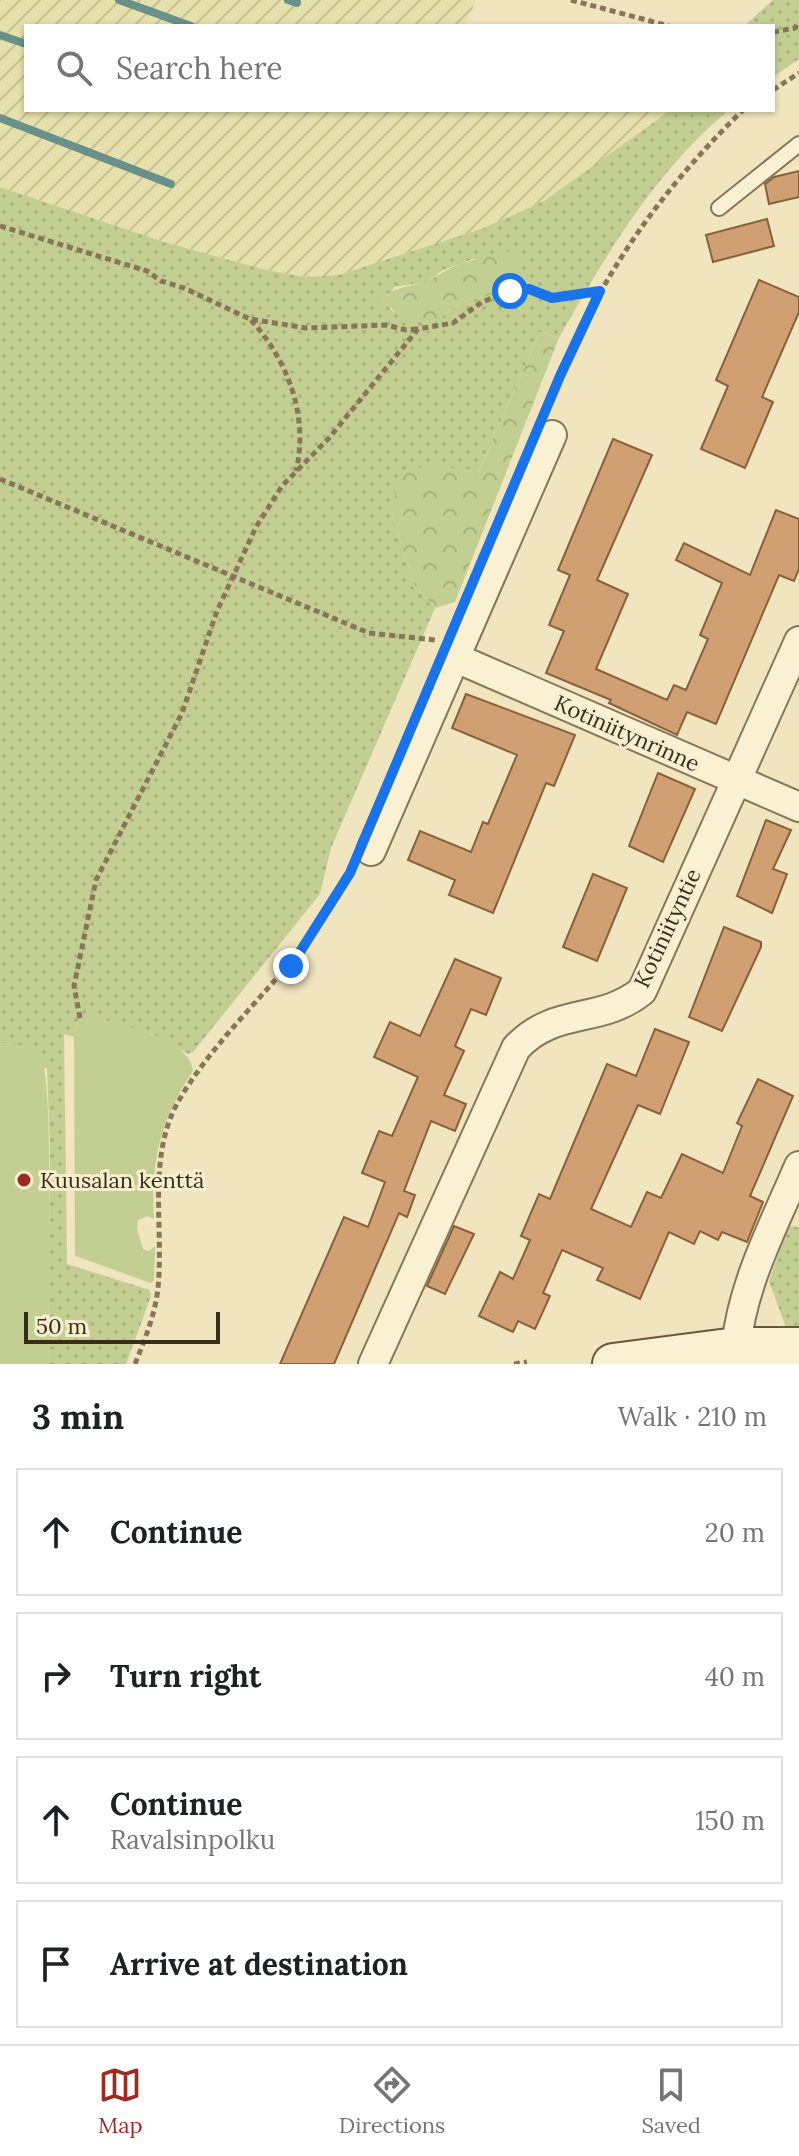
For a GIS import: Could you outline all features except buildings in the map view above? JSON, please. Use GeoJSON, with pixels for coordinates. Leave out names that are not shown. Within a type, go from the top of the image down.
{"type":"FeatureCollection","features":[{"type":"Feature","properties":{"kind":"street"},"geometry":{"type":"LineString","coordinates":[[364,855],[548,426]]}},
{"type":"Feature","properties":{"kind":"street","name":"Kotiniityntie"},"geometry":{"type":"LineString","coordinates":[[373,1364],[516,1048],[530,1032],[547,1023],[614,1009],[642,991],[734,780],[799,641]]}},
{"type":"Feature","properties":{"kind":"street","name":"Kotiniitynrinne"},"geometry":{"type":"LineString","coordinates":[[451,653],[799,807]]}},
{"type":"Feature","properties":{"kind":"street"},"geometry":{"type":"LineString","coordinates":[[722,1354],[739,1320],[749,1284],[799,1166]]}},
{"type":"Feature","properties":{"kind":"street"},"geometry":{"type":"LineString","coordinates":[[613,1364],[799,1348]]}},
{"type":"Feature","properties":{"kind":"lane"},"geometry":{"type":"LineString","coordinates":[[719,208],[799,144]]}},
{"type":"Feature","properties":{"kind":"path"},"geometry":{"type":"LineString","coordinates":[[571,0],[661,24]]}},
{"type":"Feature","properties":{"kind":"path"},"geometry":{"type":"LineString","coordinates":[[775,32],[795,28],[799,22]]}},
{"type":"Feature","properties":{"kind":"path"},"geometry":{"type":"LineString","coordinates":[[775,89],[799,73]]}},
{"type":"Feature","properties":{"kind":"path"},"geometry":{"type":"LineString","coordinates":[[548,426],[560,376],[600,291],[660,198],[741,112]]}},
{"type":"Feature","properties":{"kind":"path"},"geometry":{"type":"LineString","coordinates":[[0,226],[147,271],[161,281],[184,288],[250,319],[306,328],[386,325],[406,330],[418,329],[453,323],[482,302],[510,291],[529,289],[552,298],[600,291]]}},
{"type":"Feature","properties":{"kind":"path"},"geometry":{"type":"LineString","coordinates":[[250,319],[268,338],[297,402],[301,425],[296,471]]}},
{"type":"Feature","properties":{"kind":"path"},"geometry":{"type":"LineString","coordinates":[[80,1018],[74,986],[96,880],[182,713],[234,573],[256,527],[296,471],[356,407],[418,329]]}},
{"type":"Feature","properties":{"kind":"path"},"geometry":{"type":"LineString","coordinates":[[0,479],[234,573],[369,633],[426,638],[436,641],[451,653]]}},
{"type":"Feature","properties":{"kind":"path"},"geometry":{"type":"LineString","coordinates":[[135,1364],[154,1315],[161,1228],[160,1155],[178,1103],[208,1061],[291,966],[364,855]]}},
{"type":"Feature","properties":{"kind":"path"},"geometry":{"type":"LineString","coordinates":[[514,1364],[522,1360],[527,1362]]}},
{"type":"Feature","properties":{"kind":"shaded area"},"geometry":{"type":"Polygon","coordinates":[[[0,0],[476,0],[466,24],[24,24],[24,112],[668,112],[544,201],[484,228],[339,275],[304,277],[262,269],[164,242],[0,187],[0,0]]]}},
{"type":"Feature","properties":{"kind":"green space"},"geometry":{"type":"Polygon","coordinates":[[[773,0],[799,0],[799,59],[775,76],[775,24],[746,24],[773,0]]]}},
{"type":"Feature","properties":{"kind":"green space"},"geometry":{"type":"Polygon","coordinates":[[[668,112],[727,112],[678,159],[655,187],[614,246],[559,338],[540,332],[477,476],[463,467],[455,470],[441,464],[406,471],[392,514],[414,584],[435,608],[331,848],[320,894],[193,1052],[188,1054],[152,1034],[77,1022],[74,1037],[64,1034],[67,1264],[150,1290],[151,1296],[126,1364],[48,1364],[50,1147],[47,1069],[12,1044],[0,1043],[0,187],[164,242],[262,269],[304,277],[339,275],[484,228],[544,201],[668,112]],[[512,251],[488,259],[473,259],[443,270],[426,282],[394,287],[386,303],[393,312],[441,317],[462,302],[488,296],[512,251]]]}},
{"type":"Feature","properties":{"kind":"green space"},"geometry":{"type":"Polygon","coordinates":[[[512,251],[523,256],[515,283],[487,296],[462,302],[441,317],[406,324],[386,303],[377,301],[394,290],[427,281],[457,265],[512,251]]]}},
{"type":"Feature","properties":{"kind":"green space"},"geometry":{"type":"Polygon","coordinates":[[[540,332],[559,338],[455,602],[435,608],[414,584],[392,514],[397,482],[406,471],[442,463],[455,470],[463,466],[477,476],[540,332]]]}},
{"type":"Feature","properties":{"kind":"green space"},"geometry":{"type":"Polygon","coordinates":[[[87,1015],[166,1041],[189,1059],[193,1071],[173,1106],[160,1141],[154,1178],[154,1219],[148,1216],[138,1220],[137,1229],[143,1249],[149,1251],[155,1246],[154,1280],[151,1283],[75,1256],[74,1037],[77,1023],[87,1015]]]}},
{"type":"Feature","properties":{"kind":"green space","name":"Kuusalan kenttä"},"geometry":{"type":"Polygon","coordinates":[[[0,1043],[32,1048],[40,1054],[45,1071],[49,1149],[48,1364],[0,1364],[0,1043]]]}},
{"type":"Feature","properties":{"kind":"green space"},"geometry":{"type":"Polygon","coordinates":[[[788,1226],[799,1227],[799,1333],[788,1333],[769,1281],[788,1226]]]}},
{"type":"Feature","properties":{"kind":"waterway"},"geometry":{"type":"LineString","coordinates":[[119,0],[185,24]]}},
{"type":"Feature","properties":{"kind":"waterway"},"geometry":{"type":"LineString","coordinates":[[288,0],[297,3]]}},
{"type":"Feature","properties":{"kind":"waterway"},"geometry":{"type":"LineString","coordinates":[[0,35],[24,43]]}},
{"type":"Feature","properties":{"kind":"waterway"},"geometry":{"type":"LineString","coordinates":[[0,118],[171,184]]}},
{"type":"Feature","properties":{"kind":"place","name":"Kuusalan kenttä"},"geometry":{"type":"Point","coordinates":[24,1180]}},
{"type":"Feature","properties":{"kind":"route"},"geometry":{"type":"LineString","coordinates":[[291,966],[350,873],[560,376],[600,291],[575,298],[552,298],[529,289],[510,291]]}}]}
